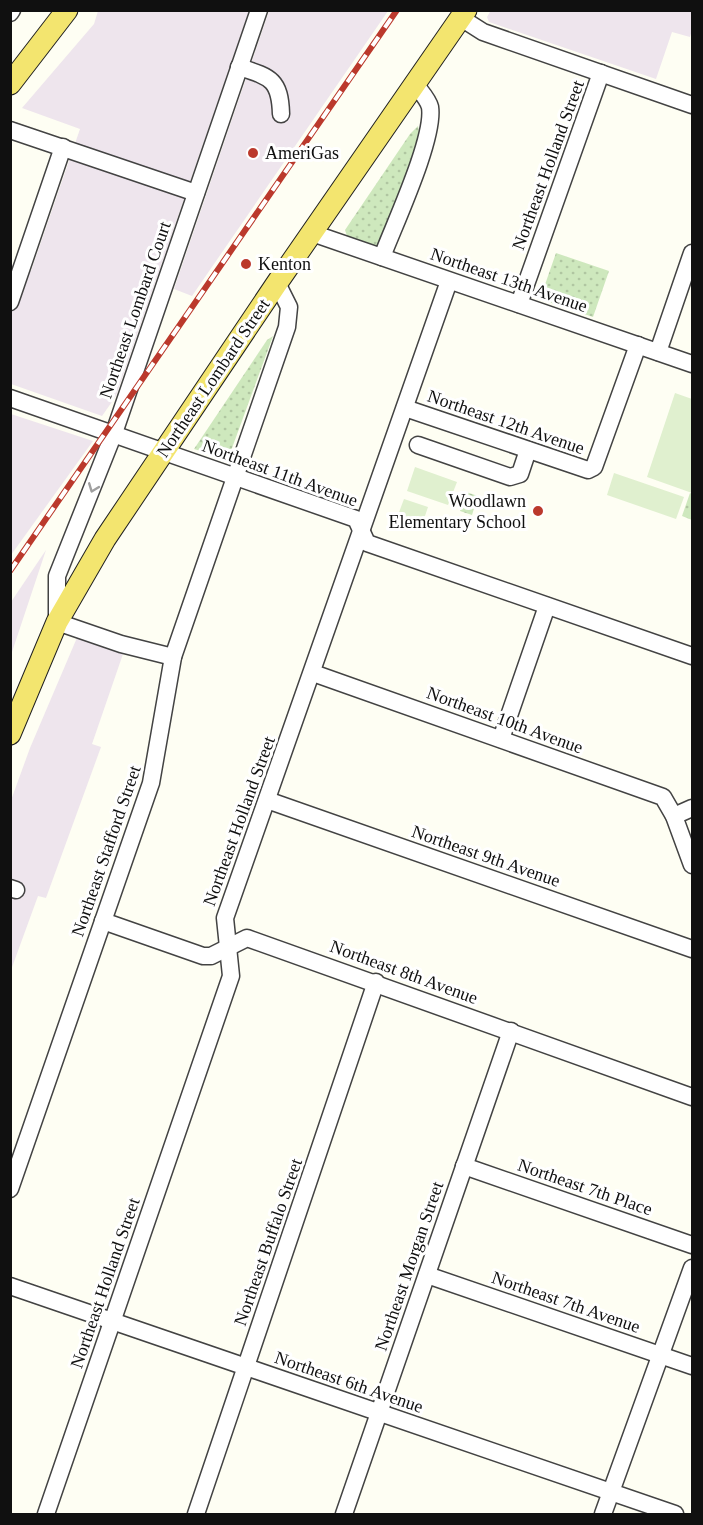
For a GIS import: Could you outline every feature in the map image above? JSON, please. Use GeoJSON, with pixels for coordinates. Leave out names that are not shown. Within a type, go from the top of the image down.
{"type":"FeatureCollection","features":[{"type":"Feature","properties":{"kind":"main road"},"geometry":{"type":"LineString","coordinates":[[10,84],[67,10]]}},
{"type":"Feature","properties":{"kind":"main road","name":"Northeast Lombard Street"},"geometry":{"type":"LineString","coordinates":[[10,734],[57,622],[100,548],[277,283],[464,14]]}},
{"type":"Feature","properties":{"kind":"street","name":"Northeast Lombard Court"},"geometry":{"type":"LineString","coordinates":[[57,622],[57,576],[114,433],[259,10]]}},
{"type":"Feature","properties":{"kind":"street"},"geometry":{"type":"LineString","coordinates":[[464,14],[483,32],[693,105]]}},
{"type":"Feature","properties":{"kind":"street"},"geometry":{"type":"LineString","coordinates":[[240,67],[265,75],[275,82],[281,100],[281,114]]}},
{"type":"Feature","properties":{"kind":"street","name":"Northeast Holland Street"},"geometry":{"type":"LineString","coordinates":[[519,304],[601,73]]}},
{"type":"Feature","properties":{"kind":"street"},"geometry":{"type":"LineString","coordinates":[[382,257],[419,158],[429,121],[429,103],[415,84]]}},
{"type":"Feature","properties":{"kind":"street"},"geometry":{"type":"LineString","coordinates":[[10,129],[196,193]]}},
{"type":"Feature","properties":{"kind":"street"},"geometry":{"type":"LineString","coordinates":[[10,302],[63,147]]}},
{"type":"Feature","properties":{"kind":"street","name":"Northeast 13th Avenue"},"geometry":{"type":"LineString","coordinates":[[312,233],[693,364]]}},
{"type":"Feature","properties":{"kind":"street"},"geometry":{"type":"LineString","coordinates":[[658,352],[693,253]]}},
{"type":"Feature","properties":{"kind":"street","name":"Northeast Holland Street"},"geometry":{"type":"LineString","coordinates":[[46,1515],[231,976],[225,918],[313,673],[449,280]]}},
{"type":"Feature","properties":{"kind":"street","name":"Northeast Stafford Street"},"geometry":{"type":"LineString","coordinates":[[10,1189],[156,766],[173,657],[287,327],[289,307],[277,283]]}},
{"type":"Feature","properties":{"kind":"street","name":"Northeast 12th Avenue"},"geometry":{"type":"LineString","coordinates":[[405,408],[588,470],[594,467],[638,345]]}},
{"type":"Feature","properties":{"kind":"street","name":"Northeast 11th Avenue"},"geometry":{"type":"LineString","coordinates":[[10,398],[356,519],[367,543],[693,656]]}},
{"type":"Feature","properties":{"kind":"street"},"geometry":{"type":"LineString","coordinates":[[418,445],[510,477],[520,474],[528,450]]}},
{"type":"Feature","properties":{"kind":"street"},"geometry":{"type":"LineString","coordinates":[[501,739],[547,606]]}},
{"type":"Feature","properties":{"kind":"street"},"geometry":{"type":"LineString","coordinates":[[57,622],[121,644],[173,657]]}},
{"type":"Feature","properties":{"kind":"street","name":"Northeast 10th Avenue"},"geometry":{"type":"LineString","coordinates":[[313,673],[663,797],[674,816],[693,865]]}},
{"type":"Feature","properties":{"kind":"street","name":"Northeast 9th Avenue"},"geometry":{"type":"LineString","coordinates":[[267,800],[693,949]]}},
{"type":"Feature","properties":{"kind":"street"},"geometry":{"type":"LineString","coordinates":[[674,816],[693,808]]}},
{"type":"Feature","properties":{"kind":"street","name":"Northeast 8th Avenue"},"geometry":{"type":"LineString","coordinates":[[103,921],[203,956],[210,956],[247,938],[376,982],[693,1097]]}},
{"type":"Feature","properties":{"kind":"street","name":"Northeast Buffalo Street"},"geometry":{"type":"LineString","coordinates":[[196,1515],[376,982]]}},
{"type":"Feature","properties":{"kind":"street","name":"Northeast Morgan Street"},"geometry":{"type":"LineString","coordinates":[[344,1515],[511,1031]]}},
{"type":"Feature","properties":{"kind":"street","name":"Northeast 7th Place"},"geometry":{"type":"LineString","coordinates":[[464,1166],[693,1245]]}},
{"type":"Feature","properties":{"kind":"street"},"geometry":{"type":"LineString","coordinates":[[603,1515],[693,1268]]}},
{"type":"Feature","properties":{"kind":"street","name":"Northeast 7th Avenue"},"geometry":{"type":"LineString","coordinates":[[427,1275],[693,1366]]}},
{"type":"Feature","properties":{"kind":"street","name":"Northeast 6th Avenue"},"geometry":{"type":"LineString","coordinates":[[10,1286],[675,1515]]}},
{"type":"Feature","properties":{"kind":"shaded area"},"geometry":{"type":"Polygon","coordinates":[[[491,10],[692,11],[692,30],[690,37],[672,32],[656,79],[489,22],[487,17],[491,10]]]}},
{"type":"Feature","properties":{"kind":"shaded area"},"geometry":{"type":"Polygon","coordinates":[[[98,11],[249,11],[116,396],[102,416],[11,384],[11,264],[31,271],[80,129],[22,108],[94,24],[98,11]]]}},
{"type":"Feature","properties":{"kind":"shaded area"},"geometry":{"type":"Polygon","coordinates":[[[269,11],[388,11],[192,296],[174,289],[269,11]]]}},
{"type":"Feature","properties":{"kind":"shaded area"},"geometry":{"type":"Polygon","coordinates":[[[10,414],[93,441],[11,555],[10,414]]]}},
{"type":"Feature","properties":{"kind":"shaded area"},"geometry":{"type":"Polygon","coordinates":[[[46,550],[11,655],[11,602],[46,550]]]}},
{"type":"Feature","properties":{"kind":"shaded area"},"geometry":{"type":"Polygon","coordinates":[[[79,633],[124,651],[92,744],[101,747],[46,898],[38,896],[11,970],[10,803],[30,748],[79,633]]]}},
{"type":"Feature","properties":{"kind":"green space"},"geometry":{"type":"Polygon","coordinates":[[[418,126],[420,137],[381,244],[376,247],[347,236],[345,230],[410,134],[418,126]]]}},
{"type":"Feature","properties":{"kind":"green space"},"geometry":{"type":"Polygon","coordinates":[[[556,253],[609,271],[593,317],[540,299],[556,253]]]}},
{"type":"Feature","properties":{"kind":"green space"},"geometry":{"type":"Polygon","coordinates":[[[273,336],[228,459],[194,449],[267,340],[273,336]]]}},
{"type":"Feature","properties":{"kind":"green space"},"geometry":{"type":"Polygon","coordinates":[[[675,393],[692,399],[692,493],[647,477],[675,393]]]}},
{"type":"Feature","properties":{"kind":"green space"},"geometry":{"type":"Polygon","coordinates":[[[415,467],[457,482],[448,505],[407,491],[415,467]]]}},
{"type":"Feature","properties":{"kind":"green space"},"geometry":{"type":"Polygon","coordinates":[[[614,473],[684,497],[676,519],[607,495],[614,473]]]}},
{"type":"Feature","properties":{"kind":"green space"},"geometry":{"type":"Polygon","coordinates":[[[466,492],[478,496],[472,515],[460,511],[466,492]]]}},
{"type":"Feature","properties":{"kind":"green space"},"geometry":{"type":"Polygon","coordinates":[[[690,493],[692,494],[692,520],[682,516],[690,493]]]}},
{"type":"Feature","properties":{"kind":"green space"},"geometry":{"type":"Polygon","coordinates":[[[404,499],[428,507],[420,531],[395,523],[404,499]]]}},
{"type":"Feature","properties":{"kind":"railway"},"geometry":{"type":"LineString","coordinates":[[10,571],[397,10]]}},
{"type":"Feature","properties":{"kind":"place","name":"AmeriGas"},"geometry":{"type":"Point","coordinates":[253,153]}},
{"type":"Feature","properties":{"kind":"place","name":"Kenton"},"geometry":{"type":"Point","coordinates":[246,264]}},
{"type":"Feature","properties":{"kind":"place","name":"Woodlawn Elementary School"},"geometry":{"type":"Point","coordinates":[538,511]}}]}
